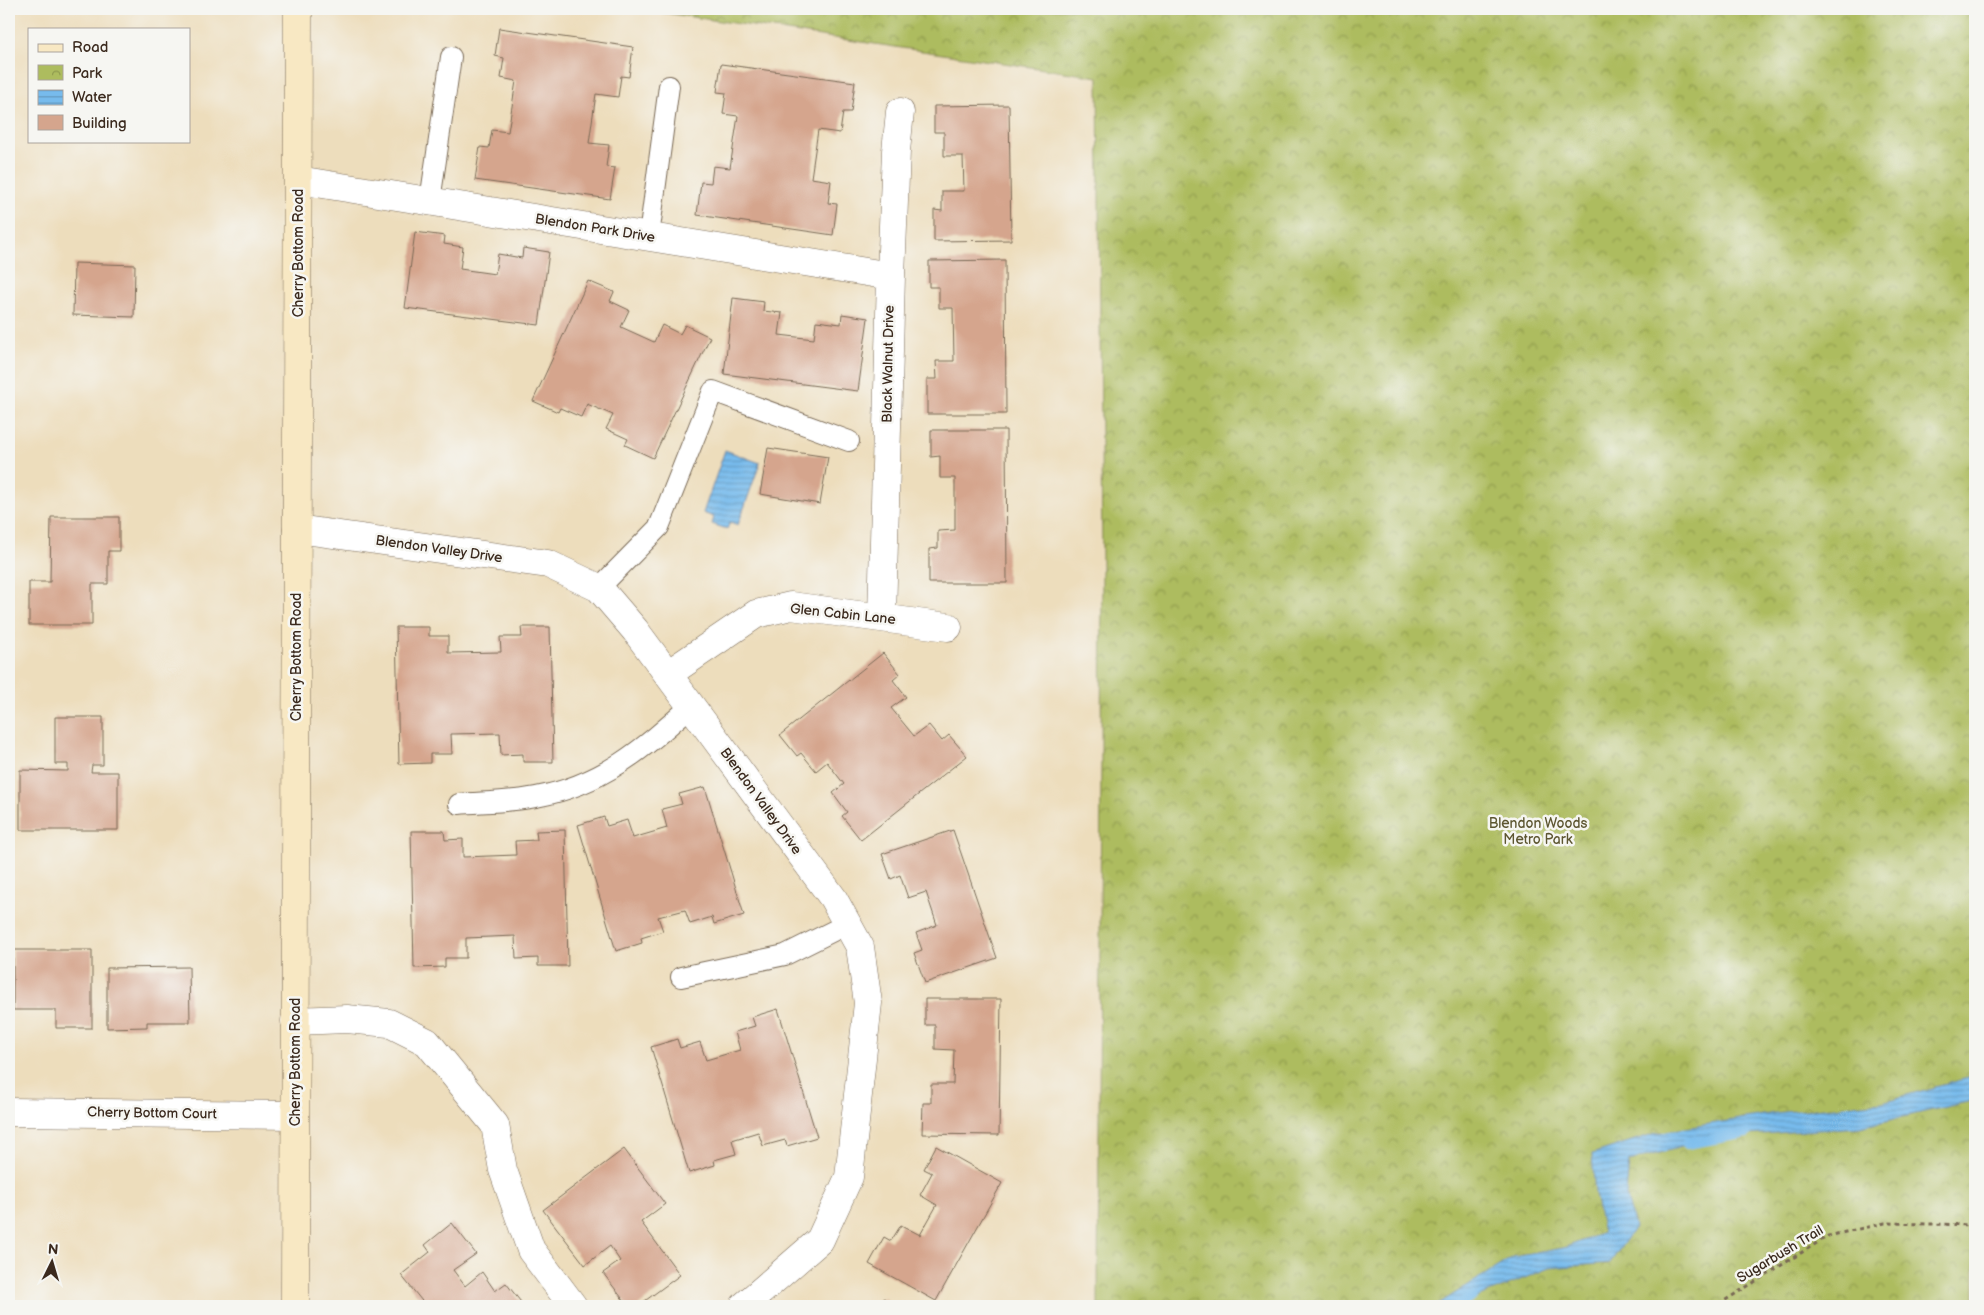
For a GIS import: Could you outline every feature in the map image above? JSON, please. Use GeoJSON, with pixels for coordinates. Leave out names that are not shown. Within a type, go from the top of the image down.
{"type":"FeatureCollection","features":[{"type":"Feature","properties":{"kind":"main road","name":"Cherry Bottom Road"},"geometry":{"type":"LineString","coordinates":[[295,1306],[298,9]]}},
{"type":"Feature","properties":{"kind":"street","name":"Black Walnut Drive"},"geometry":{"type":"LineString","coordinates":[[882,617],[891,276],[896,151],[900,112]]}},
{"type":"Feature","properties":{"kind":"street","name":"Blendon Park Drive"},"geometry":{"type":"LineString","coordinates":[[298,180],[891,276]]}},
{"type":"Feature","properties":{"kind":"street","name":"Blendon Valley Drive"},"geometry":{"type":"LineString","coordinates":[[297,529],[548,564],[599,588],[635,630],[833,898],[860,947],[868,1003],[848,1177],[820,1240],[744,1306]]}},
{"type":"Feature","properties":{"kind":"street","name":"Glen Cabin Lane"},"geometry":{"type":"LineString","coordinates":[[668,674],[756,614],[790,606],[948,627]]}},
{"type":"Feature","properties":{"kind":"street"},"geometry":{"type":"LineString","coordinates":[[295,1022],[347,1020],[390,1023],[427,1042],[495,1125],[503,1170],[531,1250],[573,1306]]}},
{"type":"Feature","properties":{"kind":"street","name":"Cherry Bottom Court"},"geometry":{"type":"LineString","coordinates":[[9,1112],[295,1115]]}},
{"type":"Feature","properties":{"kind":"lane"},"geometry":{"type":"LineString","coordinates":[[430,201],[451,57]]}},
{"type":"Feature","properties":{"kind":"lane"},"geometry":{"type":"LineString","coordinates":[[649,236],[668,86]]}},
{"type":"Feature","properties":{"kind":"lane"},"geometry":{"type":"LineString","coordinates":[[599,588],[659,527],[713,391],[850,441]]}},
{"type":"Feature","properties":{"kind":"lane"},"geometry":{"type":"LineString","coordinates":[[460,804],[535,797],[571,787],[602,774],[643,749],[691,706]]}},
{"type":"Feature","properties":{"kind":"lane"},"geometry":{"type":"LineString","coordinates":[[681,977],[785,955],[847,924]]}},
{"type":"Feature","properties":{"kind":"path","name":"Sugarbush Trail"},"geometry":{"type":"LineString","coordinates":[[1720,1306],[1724,1301],[1828,1236],[1885,1223],[1975,1225]]}},
{"type":"Feature","properties":{"kind":"green space","name":"Blendon Woods Metro Park"},"geometry":{"type":"Polygon","coordinates":[[[638,9],[1975,9],[1975,1306],[1098,1306],[1102,564],[1098,77],[638,9]]]}},
{"type":"Feature","properties":{"kind":"water"},"geometry":{"type":"Polygon","coordinates":[[[725,450],[760,463],[738,525],[730,522],[727,529],[712,524],[714,517],[703,513],[725,450]]]}},
{"type":"Feature","properties":{"kind":"water"},"geometry":{"type":"Polygon","coordinates":[[[1975,1076],[1975,1098],[1967,1102],[1860,1127],[1720,1137],[1629,1161],[1626,1195],[1635,1227],[1610,1263],[1549,1268],[1457,1306],[1435,1306],[1513,1257],[1563,1248],[1603,1233],[1595,1194],[1592,1154],[1656,1133],[1775,1113],[1882,1102],[1975,1076]]]}},
{"type":"Feature","properties":{"kind":"building"},"geometry":{"type":"Polygon","coordinates":[[[499,28],[633,47],[629,77],[621,76],[618,97],[596,94],[589,143],[609,145],[606,167],[615,168],[610,199],[475,180],[480,147],[489,148],[492,130],[508,132],[516,81],[501,78],[504,58],[495,56],[499,28]]]}},
{"type":"Feature","properties":{"kind":"building"},"geometry":{"type":"Polygon","coordinates":[[[721,64],[855,82],[851,112],[843,112],[840,133],[818,130],[811,178],[831,181],[828,203],[837,204],[833,235],[697,215],[701,182],[711,183],[713,166],[730,168],[738,116],[723,114],[726,93],[717,92],[721,64]]]}},
{"type":"Feature","properties":{"kind":"building"},"geometry":{"type":"Polygon","coordinates":[[[1009,105],[1011,240],[934,241],[934,210],[942,211],[942,191],[964,191],[963,156],[944,156],[944,132],[934,132],[934,106],[1009,105]]]}},
{"type":"Feature","properties":{"kind":"building"},"geometry":{"type":"Polygon","coordinates":[[[415,232],[445,236],[444,244],[463,247],[460,269],[495,274],[498,254],[522,258],[523,248],[549,252],[539,325],[405,308],[415,232]]]}},
{"type":"Feature","properties":{"kind":"building"},"geometry":{"type":"Polygon","coordinates":[[[1005,260],[1006,414],[927,414],[927,379],[937,379],[936,361],[954,361],[953,308],[939,308],[939,287],[929,287],[929,261],[1005,260]]]}},
{"type":"Feature","properties":{"kind":"building"},"geometry":{"type":"Polygon","coordinates":[[[74,263],[135,265],[134,317],[73,315],[74,263]]]}},
{"type":"Feature","properties":{"kind":"building"},"geometry":{"type":"Polygon","coordinates":[[[588,281],[614,292],[610,301],[629,310],[621,327],[654,342],[662,325],[680,334],[685,325],[710,337],[653,458],[625,445],[628,439],[606,429],[613,415],[587,404],[581,417],[560,408],[558,412],[533,401],[588,281]]]}},
{"type":"Feature","properties":{"kind":"building"},"geometry":{"type":"Polygon","coordinates":[[[733,298],[764,302],[763,311],[782,313],[779,335],[814,339],[816,321],[841,324],[842,314],[868,318],[858,391],[724,374],[733,298]]]}},
{"type":"Feature","properties":{"kind":"building"},"geometry":{"type":"Polygon","coordinates":[[[931,430],[1006,430],[1007,583],[929,583],[929,549],[938,548],[938,531],[955,530],[955,478],[940,478],[940,456],[931,457],[931,430]]]}},
{"type":"Feature","properties":{"kind":"building"},"geometry":{"type":"Polygon","coordinates":[[[768,448],[828,457],[820,504],[760,494],[768,448]]]}},
{"type":"Feature","properties":{"kind":"building"},"geometry":{"type":"Polygon","coordinates":[[[51,517],[119,517],[119,551],[108,551],[108,584],[92,584],[92,625],[29,625],[29,582],[50,582],[51,517]]]}},
{"type":"Feature","properties":{"kind":"building"},"geometry":{"type":"Polygon","coordinates":[[[396,627],[429,627],[429,636],[448,636],[448,653],[501,652],[500,637],[522,637],[521,627],[550,627],[553,762],[523,762],[523,754],[501,755],[500,733],[451,734],[452,754],[430,754],[430,763],[399,764],[396,627]]]}},
{"type":"Feature","properties":{"kind":"building"},"geometry":{"type":"Polygon","coordinates":[[[883,653],[900,674],[893,680],[906,697],[891,708],[914,736],[929,725],[942,741],[949,735],[967,756],[861,840],[842,816],[847,812],[833,793],[844,784],[827,762],[816,771],[801,753],[797,756],[780,735],[883,653]]]}},
{"type":"Feature","properties":{"kind":"building"},"geometry":{"type":"Polygon","coordinates":[[[55,717],[103,717],[103,765],[92,765],[91,772],[118,772],[118,830],[20,830],[20,770],[68,771],[68,764],[55,764],[55,717]]]}},
{"type":"Feature","properties":{"kind":"building"},"geometry":{"type":"Polygon","coordinates":[[[705,787],[744,915],[714,924],[712,917],[690,924],[685,910],[658,917],[663,931],[641,938],[642,943],[616,951],[578,825],[604,817],[607,826],[627,820],[633,838],[667,828],[662,809],[682,804],[679,794],[705,787]]]}},
{"type":"Feature","properties":{"kind":"building"},"geometry":{"type":"Polygon","coordinates":[[[565,830],[568,966],[538,966],[538,958],[516,959],[515,936],[466,938],[466,958],[445,958],[445,967],[414,968],[411,831],[444,831],[445,840],[463,839],[463,857],[516,855],[515,841],[537,840],[536,831],[565,830]]]}},
{"type":"Feature","properties":{"kind":"building"},"geometry":{"type":"Polygon","coordinates":[[[953,830],[997,958],[925,983],[914,953],[922,950],[916,933],[937,925],[926,892],[908,898],[900,875],[891,879],[882,854],[953,830]]]}},
{"type":"Feature","properties":{"kind":"building"},"geometry":{"type":"Polygon","coordinates":[[[13,950],[92,950],[92,1028],[56,1028],[56,1010],[13,1010],[13,950]]]}},
{"type":"Feature","properties":{"kind":"building"},"geometry":{"type":"Polygon","coordinates":[[[189,967],[190,1022],[147,1022],[147,1027],[107,1028],[107,968],[189,967]]]}},
{"type":"Feature","properties":{"kind":"building"},"geometry":{"type":"Polygon","coordinates":[[[925,999],[1001,999],[999,1135],[922,1134],[923,1103],[931,1103],[931,1084],[953,1084],[954,1050],[935,1049],[935,1025],[925,1025],[925,999]]]}},
{"type":"Feature","properties":{"kind":"building"},"geometry":{"type":"Polygon","coordinates":[[[778,1009],[817,1137],[787,1146],[785,1140],[763,1146],[758,1132],[732,1140],[736,1154],[714,1160],[715,1165],[689,1173],[651,1047],[677,1039],[680,1048],[700,1042],[706,1060],[740,1050],[735,1032],[755,1026],[752,1017],[778,1009]]]}},
{"type":"Feature","properties":{"kind":"building"},"geometry":{"type":"Polygon","coordinates":[[[936,1146],[1002,1183],[936,1301],[869,1264],[884,1237],[891,1241],[901,1225],[920,1235],[937,1205],[920,1195],[932,1173],[924,1169],[936,1146]]]}},
{"type":"Feature","properties":{"kind":"building"},"geometry":{"type":"Polygon","coordinates":[[[624,1149],[665,1204],[641,1222],[680,1275],[638,1306],[628,1306],[603,1273],[620,1261],[610,1246],[585,1265],[543,1210],[624,1149]]]}},
{"type":"Feature","properties":{"kind":"building"},"geometry":{"type":"Polygon","coordinates":[[[452,1223],[476,1254],[453,1270],[465,1286],[482,1272],[495,1291],[506,1283],[524,1306],[426,1306],[401,1275],[430,1252],[425,1245],[452,1223]]]}},
{"type":"Feature","properties":{"kind":"building"},"geometry":{"type":"Polygon","coordinates":[[[885,1298],[891,1306],[873,1306],[885,1298]]]}},
{"type":"Feature","properties":{"kind":"waterway"},"geometry":{"type":"LineString","coordinates":[[1687,1144],[1747,1133]]}},
{"type":"Feature","properties":{"kind":"waterway"},"geometry":{"type":"LineString","coordinates":[[1457,1306],[1472,1297]]}}]}
